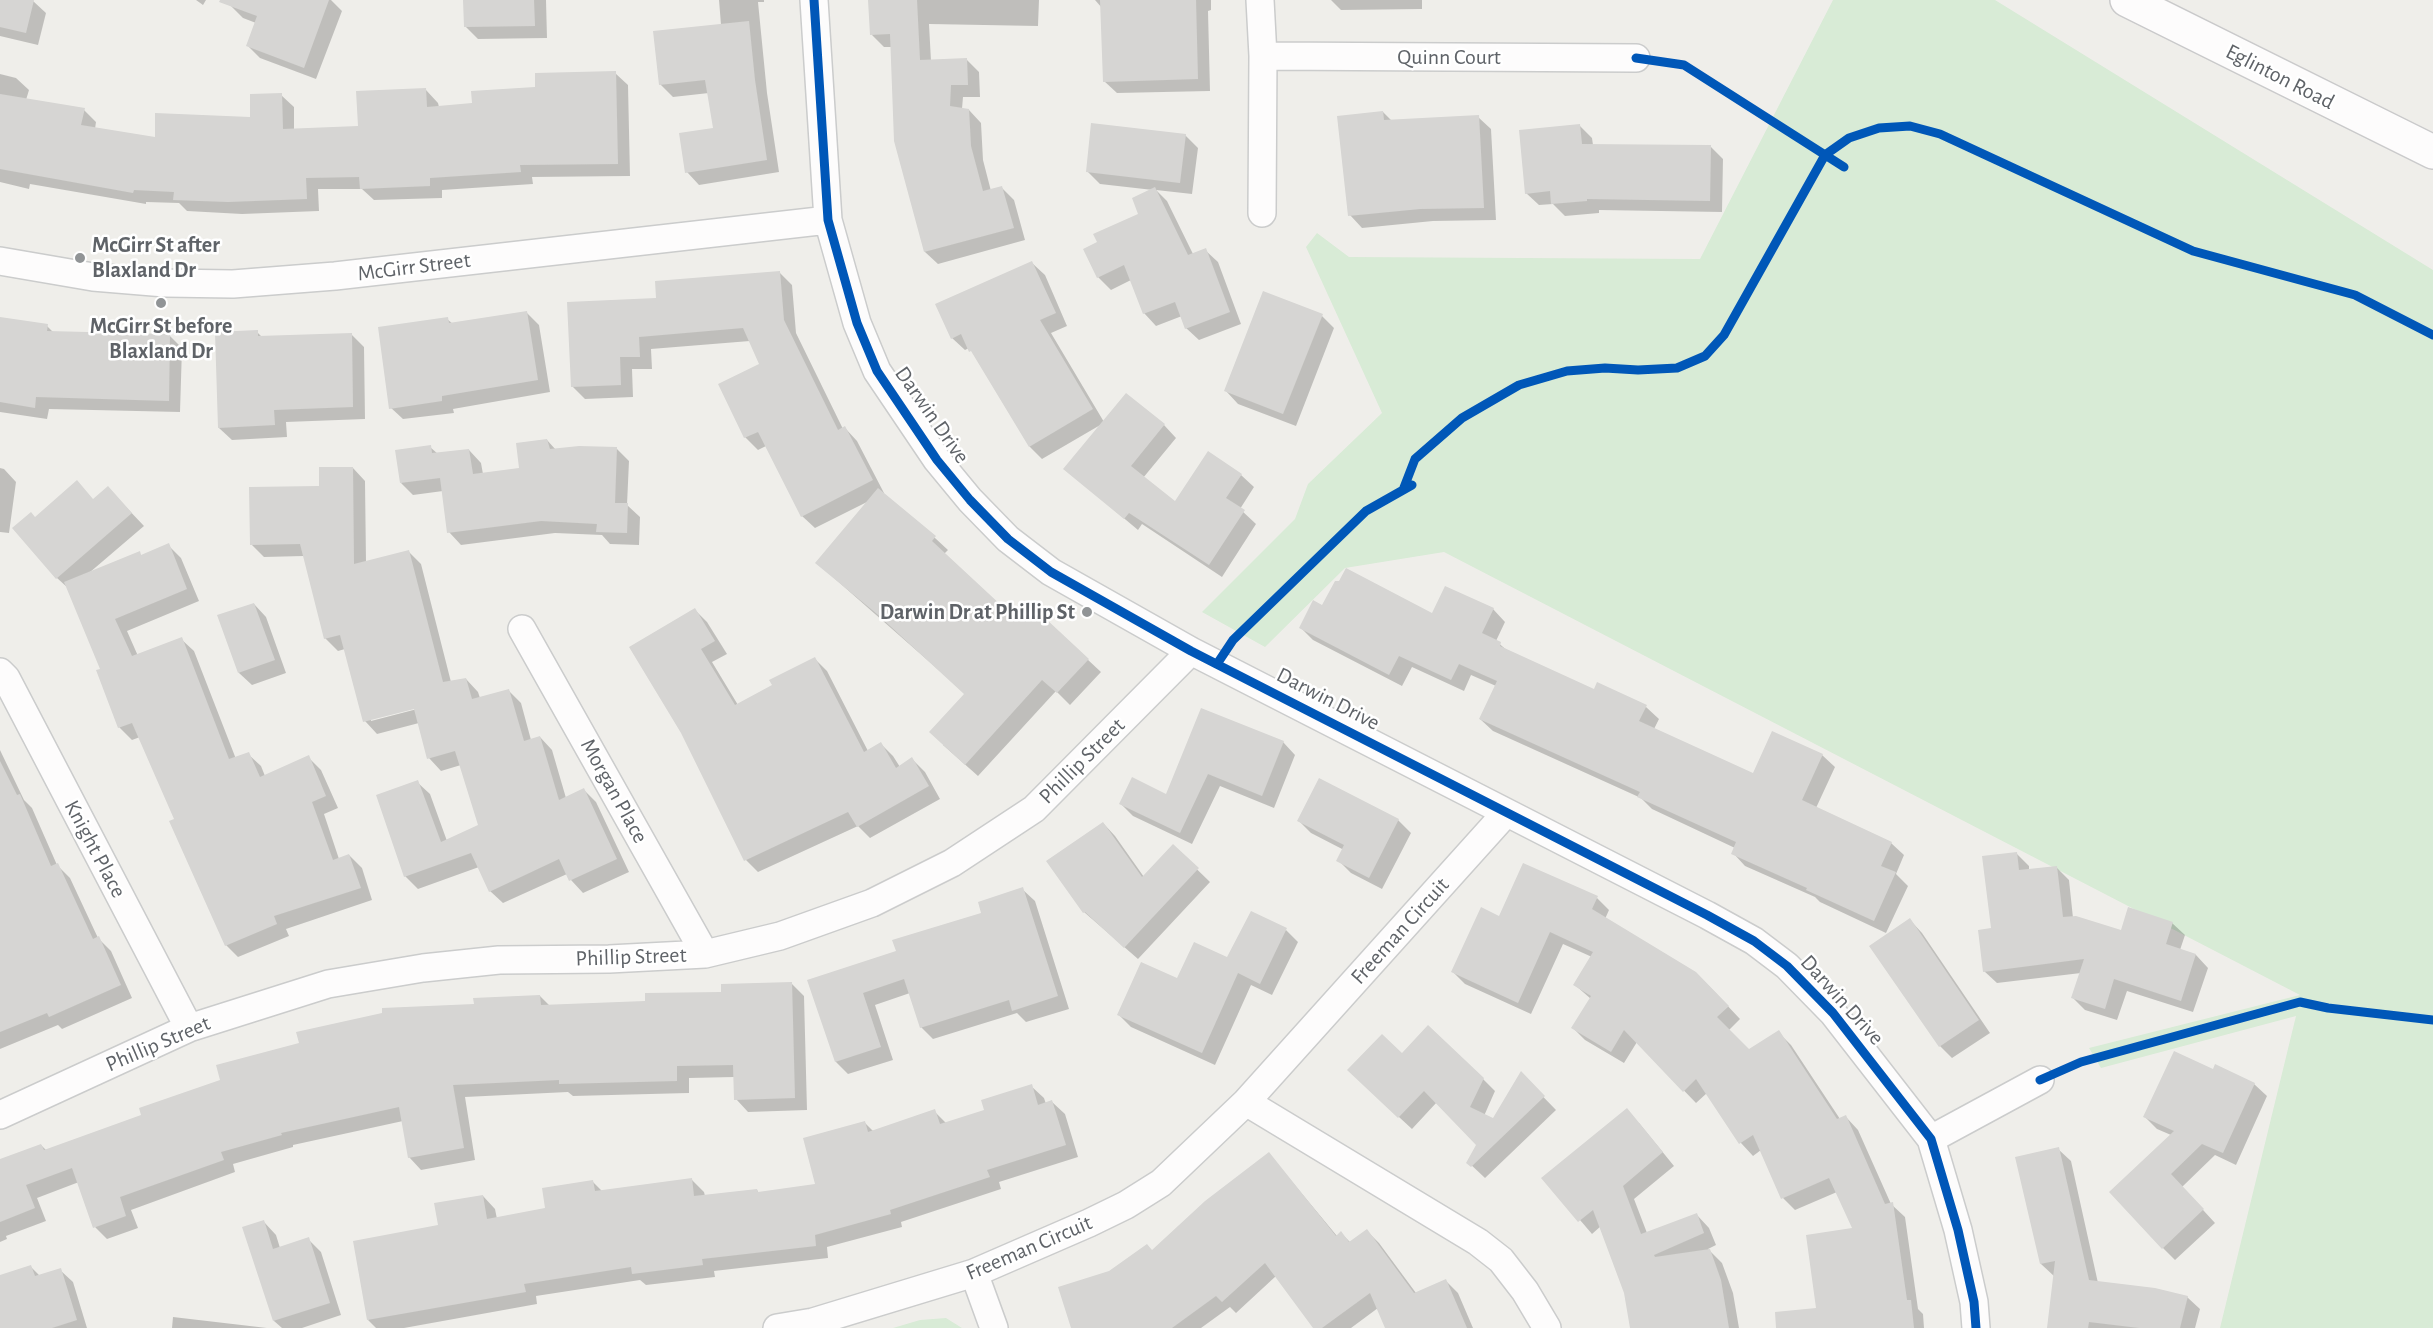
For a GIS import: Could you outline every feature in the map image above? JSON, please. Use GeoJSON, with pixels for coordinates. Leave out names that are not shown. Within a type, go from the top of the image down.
{"type":"FeatureCollection","features":[{"type":"Feature","properties":{"kind":"main road","name":"Eglinton Road"},"geometry":{"type":"LineString","coordinates":[[2127,0],[2433,152]]}},
{"type":"Feature","properties":{"kind":"street","name":"Darwin Drive"},"geometry":{"type":"LineString","coordinates":[[814,0],[828,220],[857,323],[877,371],[937,460],[970,500],[1008,539],[1051,572],[1191,651],[1754,941],[1787,966],[1833,1013],[1931,1139],[1958,1230],[1974,1302],[1976,1328]]}},
{"type":"Feature","properties":{"kind":"street"},"geometry":{"type":"LineString","coordinates":[[1260,0],[1263,56],[1262,213]]}},
{"type":"Feature","properties":{"kind":"street","name":"Quinn Court"},"geometry":{"type":"LineString","coordinates":[[1263,56],[1636,58]]}},
{"type":"Feature","properties":{"kind":"street","name":"McGirr Street"},"geometry":{"type":"LineString","coordinates":[[0,261],[93,277],[165,283],[233,284],[335,276],[828,220]]}},
{"type":"Feature","properties":{"kind":"street","name":"Morgan Place"},"geometry":{"type":"LineString","coordinates":[[522,629],[705,954]]}},
{"type":"Feature","properties":{"kind":"street","name":"Phillip Street"},"geometry":{"type":"LineString","coordinates":[[0,1115],[189,1028],[327,984],[423,968],[499,960],[609,959],[705,954],[780,936],[872,903],[952,863],[1034,809],[1191,651]]}},
{"type":"Feature","properties":{"kind":"street","name":"Knight Place"},"geometry":{"type":"LineString","coordinates":[[0,672],[6,678],[189,1028]]}},
{"type":"Feature","properties":{"kind":"street","name":"Freeman Circuit"},"geometry":{"type":"LineString","coordinates":[[777,1328],[813,1322],[974,1273],[1089,1223],[1161,1183],[1246,1102],[1506,813]]}},
{"type":"Feature","properties":{"kind":"street"},"geometry":{"type":"LineString","coordinates":[[1931,1139],[2040,1080]]}},
{"type":"Feature","properties":{"kind":"street"},"geometry":{"type":"LineString","coordinates":[[1246,1102],[1478,1242],[1501,1260],[1525,1291],[1547,1328]]}},
{"type":"Feature","properties":{"kind":"street"},"geometry":{"type":"LineString","coordinates":[[974,1273],[994,1328]]}},
{"type":"Feature","properties":{"kind":"green space"},"geometry":{"type":"Polygon","coordinates":[[[1833,0],[1995,0],[2433,270],[2433,1328],[2220,1328],[2296,1016],[2101,1068],[2089,1048],[2300,995],[1444,552],[1345,568],[1265,647],[1202,612],[1295,519],[1308,484],[1382,413],[1306,247],[1317,233],[1349,257],[1700,259],[1833,0]]]}},
{"type":"Feature","properties":{"kind":"green space"},"geometry":{"type":"Polygon","coordinates":[[[946,1318],[962,1328],[893,1328],[920,1320],[946,1318]]]}},
{"type":"Feature","properties":{"kind":"building"},"geometry":{"type":"Polygon","coordinates":[[[0,0],[34,0],[26,33],[0,27],[0,0]]]}},
{"type":"Feature","properties":{"kind":"building"},"geometry":{"type":"Polygon","coordinates":[[[220,0],[329,0],[304,68],[246,46],[257,16],[219,2],[220,0]]]}},
{"type":"Feature","properties":{"kind":"building"},"geometry":{"type":"Polygon","coordinates":[[[463,0],[534,0],[535,26],[464,27],[463,0]]]}},
{"type":"Feature","properties":{"kind":"building"},"geometry":{"type":"Polygon","coordinates":[[[868,0],[917,0],[920,60],[967,58],[968,85],[951,85],[950,106],[969,109],[971,146],[983,191],[1002,186],[1014,228],[924,252],[894,141],[890,34],[870,35],[868,0]]]}},
{"type":"Feature","properties":{"kind":"building"},"geometry":{"type":"Polygon","coordinates":[[[1100,0],[1196,0],[1198,79],[1103,82],[1100,0]]]}},
{"type":"Feature","properties":{"kind":"building"},"geometry":{"type":"Polygon","coordinates":[[[749,21],[767,160],[685,173],[679,133],[713,128],[705,80],[659,85],[653,31],[749,21]]]}},
{"type":"Feature","properties":{"kind":"building"},"geometry":{"type":"Polygon","coordinates":[[[616,71],[618,164],[520,165],[521,172],[430,178],[430,186],[360,189],[359,177],[306,178],[307,199],[228,202],[173,200],[174,192],[134,190],[133,193],[0,169],[0,94],[85,108],[81,125],[155,137],[155,113],[250,117],[250,94],[282,93],[283,129],[358,126],[356,91],[426,88],[427,107],[472,103],[471,91],[535,87],[535,73],[616,71]]]}},
{"type":"Feature","properties":{"kind":"building"},"geometry":{"type":"Polygon","coordinates":[[[1383,111],[1384,120],[1479,115],[1484,208],[1420,209],[1348,216],[1337,116],[1383,111]]]}},
{"type":"Feature","properties":{"kind":"building"},"geometry":{"type":"Polygon","coordinates":[[[1091,123],[1186,134],[1180,183],[1086,172],[1091,123]]]}},
{"type":"Feature","properties":{"kind":"building"},"geometry":{"type":"Polygon","coordinates":[[[1580,124],[1582,144],[1711,145],[1710,201],[1587,199],[1587,201],[1551,204],[1550,191],[1525,194],[1519,130],[1580,124]]]}},
{"type":"Feature","properties":{"kind":"building"},"geometry":{"type":"Polygon","coordinates":[[[1155,187],[1188,255],[1206,248],[1230,312],[1185,329],[1175,302],[1143,314],[1124,265],[1097,278],[1083,249],[1097,242],[1093,234],[1138,214],[1132,198],[1155,187]]]}},
{"type":"Feature","properties":{"kind":"building"},"geometry":{"type":"Polygon","coordinates":[[[1032,261],[1056,313],[1040,320],[1093,409],[1029,447],[971,351],[969,352],[961,334],[951,339],[935,304],[1032,261]]]}},
{"type":"Feature","properties":{"kind":"building"},"geometry":{"type":"Polygon","coordinates":[[[780,271],[784,320],[838,430],[845,426],[873,480],[801,517],[758,432],[744,438],[718,384],[759,364],[743,328],[639,337],[640,357],[620,357],[621,385],[571,387],[567,302],[656,298],[655,281],[780,271]]]}},
{"type":"Feature","properties":{"kind":"building"},"geometry":{"type":"Polygon","coordinates":[[[1263,291],[1323,314],[1283,414],[1224,391],[1263,291]]]}},
{"type":"Feature","properties":{"kind":"building"},"geometry":{"type":"Polygon","coordinates":[[[527,311],[538,380],[442,396],[442,401],[389,409],[378,327],[448,317],[449,323],[527,311]]]}},
{"type":"Feature","properties":{"kind":"building"},"geometry":{"type":"Polygon","coordinates":[[[0,317],[48,324],[47,331],[170,334],[169,401],[36,397],[35,408],[0,402],[0,317]]]}},
{"type":"Feature","properties":{"kind":"building"},"geometry":{"type":"Polygon","coordinates":[[[258,330],[258,336],[352,333],[353,407],[274,410],[275,425],[218,428],[215,332],[258,330]]]}},
{"type":"Feature","properties":{"kind":"building"},"geometry":{"type":"Polygon","coordinates":[[[1126,393],[1165,424],[1131,466],[1175,501],[1208,451],[1242,474],[1226,498],[1245,510],[1209,565],[1129,513],[1124,519],[1063,469],[1126,393]]]}},
{"type":"Feature","properties":{"kind":"building"},"geometry":{"type":"Polygon","coordinates":[[[547,439],[550,449],[579,446],[617,447],[615,503],[628,503],[627,533],[596,532],[597,524],[541,521],[447,533],[440,478],[400,483],[395,450],[431,445],[432,453],[469,449],[473,474],[519,468],[516,443],[547,439]]]}},
{"type":"Feature","properties":{"kind":"building"},"geometry":{"type":"Polygon","coordinates":[[[319,467],[353,467],[354,564],[409,550],[443,682],[466,678],[472,699],[509,689],[524,741],[540,736],[559,800],[584,788],[617,859],[569,881],[559,859],[489,892],[471,853],[404,877],[376,795],[418,780],[441,842],[478,825],[455,751],[427,759],[414,709],[363,722],[340,635],[324,639],[300,544],[250,545],[249,487],[319,486],[319,467]]]}},
{"type":"Feature","properties":{"kind":"building"},"geometry":{"type":"Polygon","coordinates":[[[77,480],[93,499],[108,486],[132,513],[56,579],[12,528],[31,512],[35,517],[77,480]]]}},
{"type":"Feature","properties":{"kind":"building"},"geometry":{"type":"Polygon","coordinates":[[[878,488],[936,536],[932,541],[1016,619],[1030,604],[1089,659],[1057,693],[1042,680],[965,765],[929,732],[964,694],[877,614],[815,563],[878,488]]]}},
{"type":"Feature","properties":{"kind":"building"},"geometry":{"type":"Polygon","coordinates":[[[169,543],[187,589],[115,619],[132,656],[182,637],[229,759],[249,752],[260,777],[309,755],[326,796],[312,802],[333,860],[349,854],[361,888],[274,916],[277,924],[225,946],[169,821],[174,819],[132,723],[118,728],[96,670],[100,669],[64,582],[140,551],[141,555],[169,543]]]}},
{"type":"Feature","properties":{"kind":"building"},"geometry":{"type":"Polygon","coordinates":[[[1346,568],[1432,613],[1445,586],[1494,608],[1482,633],[1501,642],[1500,646],[1594,689],[1597,682],[1647,705],[1639,721],[1753,773],[1772,731],[1823,754],[1802,800],[1892,842],[1881,866],[1896,872],[1874,921],[1731,854],[1736,842],[1637,797],[1640,792],[1479,719],[1497,681],[1459,664],[1451,680],[1399,656],[1389,675],[1299,628],[1313,600],[1322,605],[1335,581],[1339,581],[1346,568]]]}},
{"type":"Feature","properties":{"kind":"building"},"geometry":{"type":"Polygon","coordinates":[[[254,603],[275,660],[238,673],[217,615],[254,603]]]}},
{"type":"Feature","properties":{"kind":"building"},"geometry":{"type":"Polygon","coordinates":[[[695,608],[715,641],[701,649],[735,705],[772,685],[769,680],[815,657],[864,752],[881,742],[896,768],[912,757],[929,786],[857,827],[848,812],[744,861],[681,733],[629,647],[695,608]]]}},
{"type":"Feature","properties":{"kind":"building"},"geometry":{"type":"Polygon","coordinates":[[[1201,708],[1284,741],[1262,796],[1208,774],[1180,833],[1119,804],[1132,777],[1166,794],[1201,708]]]}},
{"type":"Feature","properties":{"kind":"building"},"geometry":{"type":"Polygon","coordinates":[[[0,761],[17,795],[20,794],[51,866],[58,863],[93,939],[99,936],[121,985],[49,1017],[47,1013],[0,1032],[0,761]]]}},
{"type":"Feature","properties":{"kind":"building"},"geometry":{"type":"Polygon","coordinates":[[[1319,778],[1399,819],[1369,878],[1336,861],[1344,845],[1297,821],[1319,778]]]}},
{"type":"Feature","properties":{"kind":"building"},"geometry":{"type":"Polygon","coordinates":[[[1103,822],[1142,877],[1173,844],[1199,868],[1124,948],[1085,912],[1083,913],[1046,861],[1103,822]]]}},
{"type":"Feature","properties":{"kind":"building"},"geometry":{"type":"Polygon","coordinates":[[[2017,852],[2019,870],[2057,866],[2063,917],[2076,916],[2121,930],[2128,907],[2173,922],[2166,944],[2196,954],[2181,1001],[2114,979],[2105,1009],[2071,998],[2084,959],[1983,972],[1978,930],[1991,928],[1982,856],[2017,852]]]}},
{"type":"Feature","properties":{"kind":"building"},"geometry":{"type":"Polygon","coordinates":[[[1523,863],[1598,896],[1592,909],[1696,972],[1729,1006],[1717,1017],[1749,1049],[1779,1030],[1837,1119],[1846,1115],[1885,1204],[1893,1202],[1907,1300],[1911,1300],[1914,1328],[1776,1328],[1775,1312],[1816,1308],[1806,1235],[1852,1228],[1829,1178],[1781,1199],[1753,1135],[1739,1144],[1696,1079],[1683,1092],[1624,1030],[1611,1052],[1571,1028],[1591,996],[1573,985],[1593,952],[1550,932],[1518,1003],[1451,972],[1481,907],[1499,916],[1523,863]]]}},
{"type":"Feature","properties":{"kind":"building"},"geometry":{"type":"Polygon","coordinates":[[[1023,887],[1058,996],[1012,1011],[1009,1000],[920,1028],[904,979],[863,993],[881,1047],[835,1062],[807,980],[896,951],[892,940],[981,913],[978,902],[1023,887]]]}},
{"type":"Feature","properties":{"kind":"building"},"geometry":{"type":"Polygon","coordinates":[[[1251,911],[1287,928],[1260,984],[1238,973],[1202,1053],[1117,1015],[1141,962],[1177,978],[1194,942],[1227,957],[1251,911]]]}},
{"type":"Feature","properties":{"kind":"building"},"geometry":{"type":"Polygon","coordinates":[[[1910,918],[1979,1020],[1939,1047],[1869,946],[1910,918]]]}},
{"type":"Feature","properties":{"kind":"building"},"geometry":{"type":"Polygon","coordinates":[[[792,982],[795,1098],[734,1100],[733,1065],[677,1066],[677,1081],[559,1084],[559,1080],[453,1085],[464,1148],[408,1158],[399,1107],[281,1133],[282,1135],[221,1152],[224,1160],[120,1197],[126,1216],[93,1228],[72,1168],[26,1185],[35,1208],[0,1222],[0,1159],[41,1144],[44,1150],[141,1115],[139,1108],[220,1080],[216,1065],[299,1043],[296,1032],[382,1013],[382,1008],[474,1004],[473,998],[540,995],[541,1005],[645,1001],[645,993],[721,992],[721,984],[792,982]]]}},
{"type":"Feature","properties":{"kind":"building"},"geometry":{"type":"Polygon","coordinates":[[[1428,1025],[1484,1078],[1470,1107],[1493,1118],[1521,1071],[1545,1096],[1471,1167],[1466,1163],[1476,1145],[1424,1091],[1398,1118],[1347,1070],[1382,1034],[1402,1053],[1428,1025]]]}},
{"type":"Feature","properties":{"kind":"building"},"geometry":{"type":"Polygon","coordinates":[[[2174,1051],[2213,1069],[2215,1064],[2255,1083],[2223,1153],[2202,1144],[2171,1174],[2204,1209],[2162,1249],[2109,1192],[2174,1131],[2143,1117],[2174,1051]]]}},
{"type":"Feature","properties":{"kind":"building"},"geometry":{"type":"Polygon","coordinates":[[[1032,1084],[1038,1105],[1052,1100],[1066,1145],[987,1170],[990,1177],[890,1210],[891,1214],[815,1235],[816,1246],[702,1259],[703,1265],[632,1274],[631,1267],[524,1284],[526,1292],[367,1320],[353,1241],[438,1225],[434,1203],[483,1195],[487,1219],[545,1208],[542,1188],[593,1180],[595,1191],[692,1178],[694,1196],[757,1189],[758,1192],[815,1184],[803,1138],[865,1121],[868,1132],[935,1109],[940,1124],[984,1110],[981,1100],[1032,1084]]]}},
{"type":"Feature","properties":{"kind":"building"},"geometry":{"type":"Polygon","coordinates":[[[1627,1108],[1663,1152],[1623,1186],[1641,1234],[1697,1213],[1704,1233],[1654,1255],[1655,1257],[1710,1249],[1721,1280],[1729,1328],[1630,1328],[1624,1293],[1593,1210],[1578,1222],[1541,1178],[1627,1108]]]}},
{"type":"Feature","properties":{"kind":"building"},"geometry":{"type":"Polygon","coordinates":[[[2059,1147],[2089,1280],[2155,1288],[2188,1296],[2180,1328],[2139,1328],[2089,1322],[2088,1328],[2047,1328],[2055,1261],[2040,1264],[2015,1157],[2059,1147]]]}},
{"type":"Feature","properties":{"kind":"building"},"geometry":{"type":"Polygon","coordinates":[[[1269,1152],[1336,1236],[1341,1231],[1349,1242],[1367,1229],[1414,1293],[1446,1279],[1467,1328],[1385,1328],[1370,1293],[1322,1328],[1313,1328],[1265,1263],[1222,1302],[1216,1296],[1172,1328],[1071,1328],[1058,1287],[1109,1271],[1147,1244],[1152,1250],[1205,1201],[1269,1152]]]}},
{"type":"Feature","properties":{"kind":"building"},"geometry":{"type":"Polygon","coordinates":[[[264,1220],[273,1249],[309,1237],[330,1303],[273,1321],[242,1227],[264,1220]]]}},
{"type":"Feature","properties":{"kind":"building"},"geometry":{"type":"Polygon","coordinates":[[[31,1265],[35,1276],[61,1268],[77,1320],[52,1328],[0,1328],[0,1275],[31,1265]]]}},
{"type":"Feature","properties":{"kind":"cycle path"},"geometry":{"type":"LineString","coordinates":[[814,0],[828,220],[857,323],[877,371],[937,460],[970,500],[1008,539],[1051,572],[1191,651],[1707,915],[1754,941],[1787,966],[1833,1013],[1931,1139],[1958,1230],[1974,1302],[1976,1328]]}},
{"type":"Feature","properties":{"kind":"cycle path"},"geometry":{"type":"LineString","coordinates":[[1636,58],[1684,65],[1844,167]]}},
{"type":"Feature","properties":{"kind":"cycle path"},"geometry":{"type":"LineString","coordinates":[[1403,490],[1415,459],[1462,418],[1519,385],[1567,371],[1605,368],[1638,370],[1677,368],[1705,356],[1724,335],[1825,155],[1849,138],[1879,128],[1910,126],[1940,134],[2193,251],[2355,295],[2433,335]]}},
{"type":"Feature","properties":{"kind":"cycle path"},"geometry":{"type":"LineString","coordinates":[[1217,664],[1233,640],[1366,511],[1412,485]]}},
{"type":"Feature","properties":{"kind":"cycle path"},"geometry":{"type":"LineString","coordinates":[[2040,1080],[2081,1062],[2300,1002],[2328,1008],[2433,1020]]}},
{"type":"Feature","properties":{"kind":"place","name":"McGirr St after Blaxland Dr"},"geometry":{"type":"Point","coordinates":[80,258]}},
{"type":"Feature","properties":{"kind":"place","name":"McGirr St before Blaxland Dr"},"geometry":{"type":"Point","coordinates":[161,303]}},
{"type":"Feature","properties":{"kind":"place","name":"Darwin Dr at Phillip St"},"geometry":{"type":"Point","coordinates":[1087,612]}}]}
